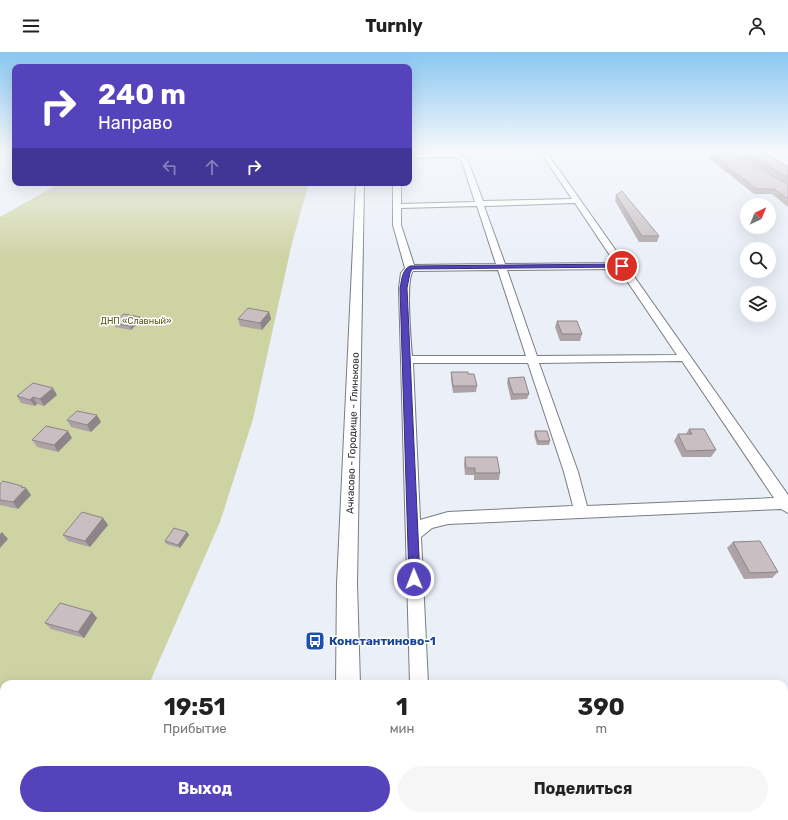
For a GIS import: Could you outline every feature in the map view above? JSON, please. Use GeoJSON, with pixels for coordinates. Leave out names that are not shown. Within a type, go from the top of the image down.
{"type":"FeatureCollection","features":[{"type":"Feature","properties":{"kind":"street","name":"Ачкасово - Городище - Глиньково"},"geometry":{"type":"LineString","coordinates":[[348,680],[347,584],[360,186]]}},
{"type":"Feature","properties":{"kind":"street"},"geometry":{"type":"LineString","coordinates":[[397,186],[397,225],[410,268]]}},
{"type":"Feature","properties":{"kind":"street"},"geometry":{"type":"LineString","coordinates":[[474,186],[571,472],[582,513]]}},
{"type":"Feature","properties":{"kind":"street"},"geometry":{"type":"LineString","coordinates":[[567,186],[787,505]]}},
{"type":"Feature","properties":{"kind":"street"},"geometry":{"type":"LineString","coordinates":[[397,206],[577,201]]}},
{"type":"Feature","properties":{"kind":"street"},"geometry":{"type":"LineString","coordinates":[[410,268],[622,266]]}},
{"type":"Feature","properties":{"kind":"street"},"geometry":{"type":"LineString","coordinates":[[410,268],[406,273],[404,288],[419,680]]}},
{"type":"Feature","properties":{"kind":"street"},"geometry":{"type":"LineString","coordinates":[[406,360],[686,358]]}},
{"type":"Feature","properties":{"kind":"street"},"geometry":{"type":"LineString","coordinates":[[413,534],[428,523],[448,518],[787,505]]}},
{"type":"Feature","properties":{"kind":"green space","name":"ДНП «Славный»"},"geometry":{"type":"Polygon","coordinates":[[[55,186],[308,186],[292,243],[253,419],[220,522],[151,680],[0,680],[0,217],[55,186]]]}},
{"type":"Feature","properties":{"kind":"building"},"geometry":{"type":"Polygon","coordinates":[[[752,186],[788,186],[788,199],[774,189],[756,189],[752,186]]]}},
{"type":"Feature","properties":{"kind":"building"},"geometry":{"type":"Polygon","coordinates":[[[622,191],[659,236],[642,236],[616,195],[622,191]]]}},
{"type":"Feature","properties":{"kind":"building"},"geometry":{"type":"Polygon","coordinates":[[[248,308],[269,312],[260,323],[238,319],[248,308]]]}},
{"type":"Feature","properties":{"kind":"building"},"geometry":{"type":"Polygon","coordinates":[[[124,314],[140,317],[130,326],[113,323],[124,314]]]}},
{"type":"Feature","properties":{"kind":"building"},"geometry":{"type":"Polygon","coordinates":[[[557,321],[577,321],[582,334],[562,334],[557,321]]]}},
{"type":"Feature","properties":{"kind":"building"},"geometry":{"type":"Polygon","coordinates":[[[451,372],[468,372],[468,374],[474,374],[477,386],[453,386],[451,372]]]}},
{"type":"Feature","properties":{"kind":"building"},"geometry":{"type":"Polygon","coordinates":[[[524,377],[529,394],[513,394],[508,378],[524,377]]]}},
{"type":"Feature","properties":{"kind":"building"},"geometry":{"type":"Polygon","coordinates":[[[33,383],[53,388],[40,399],[33,397],[30,400],[17,396],[33,383]]]}},
{"type":"Feature","properties":{"kind":"building"},"geometry":{"type":"Polygon","coordinates":[[[77,411],[97,415],[87,425],[67,420],[77,411]]]}},
{"type":"Feature","properties":{"kind":"building"},"geometry":{"type":"Polygon","coordinates":[[[46,426],[68,431],[54,445],[32,440],[46,426]]]}},
{"type":"Feature","properties":{"kind":"building"},"geometry":{"type":"Polygon","coordinates":[[[689,429],[704,429],[716,450],[686,451],[678,434],[692,434],[689,429]]]}},
{"type":"Feature","properties":{"kind":"building"},"geometry":{"type":"Polygon","coordinates":[[[535,431],[547,431],[550,441],[538,441],[535,431]]]}},
{"type":"Feature","properties":{"kind":"building"},"geometry":{"type":"Polygon","coordinates":[[[465,457],[497,457],[500,473],[475,473],[475,468],[466,468],[465,457]]]}},
{"type":"Feature","properties":{"kind":"building"},"geometry":{"type":"Polygon","coordinates":[[[3,481],[26,488],[13,502],[0,500],[0,484],[3,481]]]}},
{"type":"Feature","properties":{"kind":"building"},"geometry":{"type":"Polygon","coordinates":[[[82,512],[103,518],[85,541],[63,535],[82,512]]]}},
{"type":"Feature","properties":{"kind":"building"},"geometry":{"type":"Polygon","coordinates":[[[174,528],[187,532],[178,545],[165,541],[174,528]]]}},
{"type":"Feature","properties":{"kind":"building"},"geometry":{"type":"Polygon","coordinates":[[[760,541],[778,572],[750,573],[733,542],[760,541]]]}},
{"type":"Feature","properties":{"kind":"building"},"geometry":{"type":"Polygon","coordinates":[[[60,603],[92,612],[78,632],[45,623],[60,603]]]}},
{"type":"Feature","properties":{"kind":"place","name":"Константиново-1"},"geometry":{"type":"Point","coordinates":[315,641]}},
{"type":"Feature","properties":{"kind":"route"},"geometry":{"type":"LineString","coordinates":[[414,579],[404,288],[406,273],[410,268],[622,266]]}}]}
